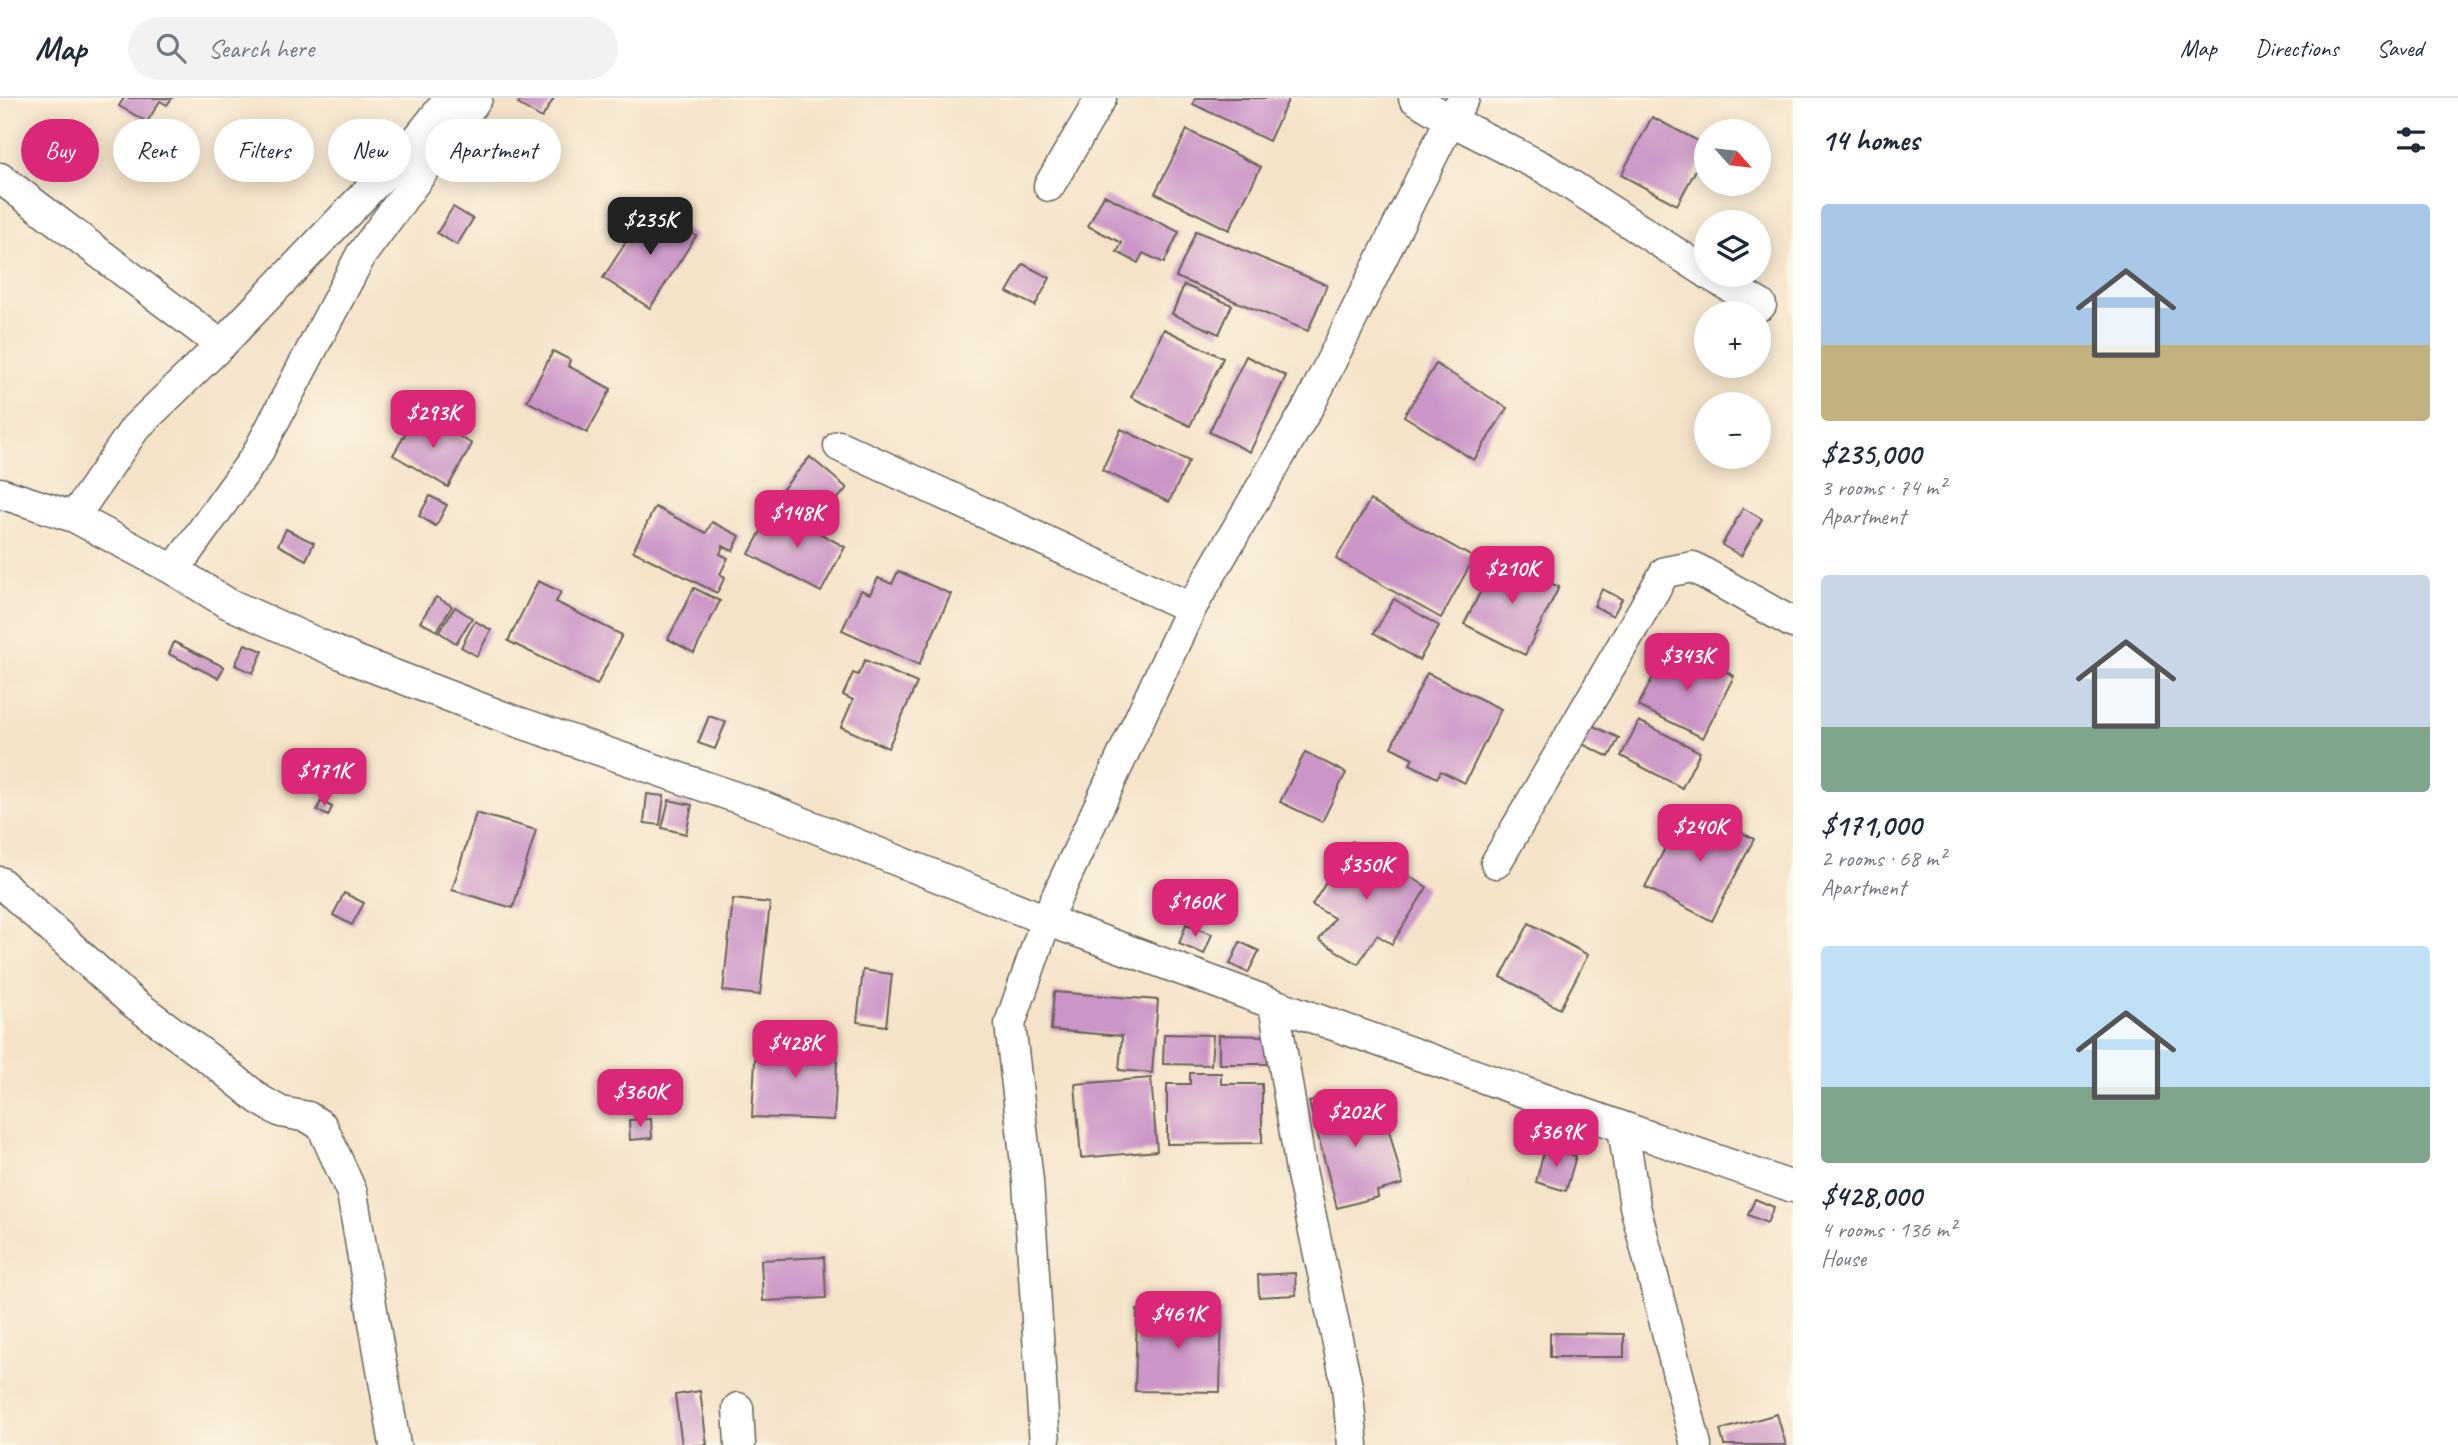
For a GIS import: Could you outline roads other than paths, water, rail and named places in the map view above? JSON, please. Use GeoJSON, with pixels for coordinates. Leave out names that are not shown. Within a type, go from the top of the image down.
{"type":"FeatureCollection","features":[{"type":"Feature","properties":{"kind":"street"},"geometry":{"type":"LineString","coordinates":[[74,517],[135,428],[221,345],[414,144],[450,98]]}},
{"type":"Feature","properties":{"kind":"street"},"geometry":{"type":"LineString","coordinates":[[174,569],[256,456],[360,256],[477,98]]}},
{"type":"Feature","properties":{"kind":"street"},"geometry":{"type":"LineString","coordinates":[[1049,186],[1101,98]]}},
{"type":"Feature","properties":{"kind":"street"},"geometry":{"type":"LineString","coordinates":[[1414,98],[1457,109],[1694,265]]}},
{"type":"Feature","properties":{"kind":"street"},"geometry":{"type":"LineString","coordinates":[[1045,1445],[1028,1181],[1010,1024],[1045,920],[1191,608],[1310,404],[1457,109]]}},
{"type":"Feature","properties":{"kind":"street"},"geometry":{"type":"LineString","coordinates":[[0,178],[221,345]]}},
{"type":"Feature","properties":{"kind":"street"},"geometry":{"type":"LineString","coordinates":[[1730,287],[1754,301]]}},
{"type":"Feature","properties":{"kind":"street"},"geometry":{"type":"LineString","coordinates":[[839,446],[1191,608]]}},
{"type":"Feature","properties":{"kind":"street"},"geometry":{"type":"LineString","coordinates":[[0,493],[74,517],[174,569],[227,603],[357,661],[501,716],[761,806],[1045,920],[1274,1004],[1793,1187]]}},
{"type":"Feature","properties":{"kind":"street"},"geometry":{"type":"LineString","coordinates":[[1496,863],[1665,572],[1693,567],[1793,623]]}},
{"type":"Feature","properties":{"kind":"street"},"geometry":{"type":"LineString","coordinates":[[0,882],[131,1002],[260,1100],[281,1112],[308,1118],[322,1126],[352,1194],[395,1445]]}},
{"type":"Feature","properties":{"kind":"street"},"geometry":{"type":"LineString","coordinates":[[1274,1004],[1301,1170],[1347,1386],[1353,1445]]}},
{"type":"Feature","properties":{"kind":"street"},"geometry":{"type":"LineString","coordinates":[[1623,1128],[1635,1206],[1696,1445]]}},
{"type":"Feature","properties":{"kind":"street"},"geometry":{"type":"LineString","coordinates":[[738,1408],[740,1445]]}}]}
